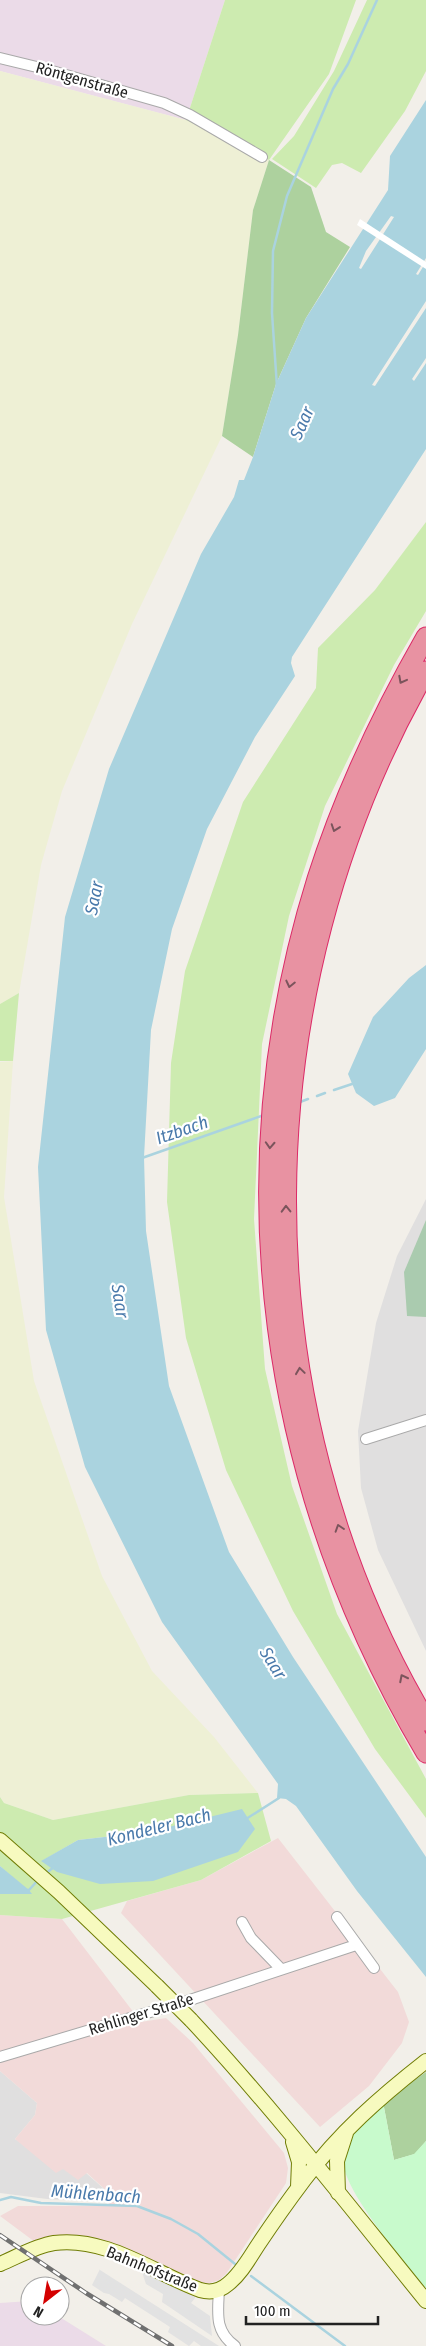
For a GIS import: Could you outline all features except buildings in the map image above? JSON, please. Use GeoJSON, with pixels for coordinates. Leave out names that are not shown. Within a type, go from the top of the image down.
{"type":"FeatureCollection","features":[{"type":"Feature","properties":{"kind":"highway"},"geometry":{"type":"LineString","coordinates":[[426,637],[362,761],[338,820],[304,926],[289,989],[280,1040],[272,1107],[269,1205],[276,1317],[292,1416],[309,1487],[335,1567],[354,1614],[400,1710],[426,1753]]}},
{"type":"Feature","properties":{"kind":"highway"},"geometry":{"type":"LineString","coordinates":[[426,670],[396,727],[367,793],[336,876],[320,930],[305,992],[297,1042],[289,1108],[285,1205],[292,1315],[302,1385],[325,1483],[342,1538],[369,1608],[426,1721]]}},
{"type":"Feature","properties":{"kind":"main road"},"geometry":{"type":"LineString","coordinates":[[0,1840],[59,1892],[191,2020],[227,2059],[316,2165],[426,2301]]}},
{"type":"Feature","properties":{"kind":"main road","name":"Bahnhofstraße"},"geometry":{"type":"LineString","coordinates":[[0,2264],[45,2245],[82,2244],[116,2253],[200,2290],[219,2289],[231,2282],[297,2189],[348,2127],[426,2061]]}},
{"type":"Feature","properties":{"kind":"main road"},"geometry":{"type":"LineString","coordinates":[[338,2193],[337,2161],[348,2127]]}},
{"type":"Feature","properties":{"kind":"main road"},"geometry":{"type":"LineString","coordinates":[[290,2135],[299,2162],[297,2189]]}},
{"type":"Feature","properties":{"kind":"street","name":"Röntgenstraße"},"geometry":{"type":"LineString","coordinates":[[0,58],[164,103],[190,115],[262,157]]}},
{"type":"Feature","properties":{"kind":"street"},"geometry":{"type":"LineString","coordinates":[[366,1440],[426,1420]]}},
{"type":"Feature","properties":{"kind":"street"},"geometry":{"type":"LineString","coordinates":[[337,1916],[374,1968]]}},
{"type":"Feature","properties":{"kind":"street"},"geometry":{"type":"LineString","coordinates":[[242,1922],[251,1938],[281,1969]]}},
{"type":"Feature","properties":{"kind":"street","name":"Rehlinger Straße"},"geometry":{"type":"LineString","coordinates":[[0,2057],[187,2001],[356,1944]]}},
{"type":"Feature","properties":{"kind":"street","name":"Bahnhofstraße"},"geometry":{"type":"LineString","coordinates":[[219,2289],[219,2329],[225,2338],[235,2346]]}},
{"type":"Feature","properties":{"kind":"shaded area"},"geometry":{"type":"Polygon","coordinates":[[[0,0],[225,0],[186,120],[0,71],[0,0]]]}},
{"type":"Feature","properties":{"kind":"shaded area"},"geometry":{"type":"Polygon","coordinates":[[[426,1199],[426,1651],[378,1550],[361,1488],[358,1431],[376,1323],[397,1256],[426,1199]]]}},
{"type":"Feature","properties":{"kind":"shaded area"},"geometry":{"type":"Polygon","coordinates":[[[278,1838],[398,1992],[409,2022],[402,2043],[369,2086],[320,2127],[121,1913],[127,1901],[201,1880],[278,1838]]]}},
{"type":"Feature","properties":{"kind":"shaded area"},"geometry":{"type":"Polygon","coordinates":[[[0,1915],[62,1919],[141,2022],[166,2018],[193,2043],[284,2153],[288,2168],[286,2183],[226,2274],[219,2280],[204,2285],[123,2248],[35,2242],[0,2216],[18,2206],[108,2206],[111,2195],[87,2173],[78,2180],[63,2169],[56,2173],[15,2139],[35,2115],[37,2103],[0,2071],[0,1915]]]}},
{"type":"Feature","properties":{"kind":"shaded area"},"geometry":{"type":"Polygon","coordinates":[[[0,2071],[37,2103],[35,2115],[15,2139],[63,2169],[86,2173],[111,2195],[109,2202],[47,2199],[0,2193],[0,2071]]]}},
{"type":"Feature","properties":{"kind":"shaded area"},"geometry":{"type":"Polygon","coordinates":[[[100,2269],[219,2346],[201,2346],[194,2341],[189,2346],[168,2332],[170,2327],[125,2298],[122,2302],[104,2293],[92,2285],[100,2269]]]}},
{"type":"Feature","properties":{"kind":"shaded area"},"geometry":{"type":"Polygon","coordinates":[[[141,2269],[195,2295],[191,2303],[210,2316],[212,2336],[162,2302],[163,2294],[146,2284],[141,2269]]]}},
{"type":"Feature","properties":{"kind":"shaded area"},"geometry":{"type":"Polygon","coordinates":[[[20,2302],[20,2326],[70,2326],[70,2324],[106,2346],[0,2346],[0,2303],[20,2302]]]}},
{"type":"Feature","properties":{"kind":"green space"},"geometry":{"type":"Polygon","coordinates":[[[225,0],[356,0],[329,74],[269,160],[186,120],[225,0]]]}},
{"type":"Feature","properties":{"kind":"green space"},"geometry":{"type":"Polygon","coordinates":[[[367,0],[426,0],[426,71],[405,111],[361,173],[342,163],[332,165],[316,188],[272,159],[294,136],[334,71],[367,0]]]}},
{"type":"Feature","properties":{"kind":"green space"},"geometry":{"type":"Polygon","coordinates":[[[0,71],[186,120],[269,160],[253,210],[238,335],[222,436],[132,624],[62,791],[41,865],[19,993],[0,1004],[0,71]]]}},
{"type":"Feature","properties":{"kind":"green space"},"geometry":{"type":"Polygon","coordinates":[[[269,160],[311,187],[326,232],[350,247],[306,318],[276,384],[253,457],[222,436],[238,335],[253,210],[269,160]]]}},
{"type":"Feature","properties":{"kind":"green space"},"geometry":{"type":"Polygon","coordinates":[[[426,522],[426,611],[394,665],[325,806],[289,916],[262,1044],[254,1219],[265,1369],[292,1486],[337,1614],[426,1779],[426,1818],[375,1749],[293,1611],[226,1470],[186,1338],[167,1202],[171,1063],[185,971],[243,802],[316,688],[318,648],[375,590],[426,522]]]}},
{"type":"Feature","properties":{"kind":"green space"},"geometry":{"type":"Polygon","coordinates":[[[19,993],[13,1061],[0,1061],[0,1004],[19,993]]]}},
{"type":"Feature","properties":{"kind":"green space"},"geometry":{"type":"Polygon","coordinates":[[[13,1061],[4,1197],[34,1381],[102,1576],[152,1671],[214,1737],[258,1793],[189,1795],[53,1820],[4,1803],[0,1797],[0,1062],[13,1061]]]}},
{"type":"Feature","properties":{"kind":"green space"},"geometry":{"type":"Polygon","coordinates":[[[426,1220],[426,1317],[407,1316],[404,1272],[426,1220]]]}},
{"type":"Feature","properties":{"kind":"green space"},"geometry":{"type":"Polygon","coordinates":[[[258,1793],[271,1841],[201,1880],[62,1919],[0,1915],[0,1894],[31,1894],[0,1866],[0,1797],[4,1803],[53,1820],[189,1795],[258,1793]],[[148,1832],[78,1840],[42,1861],[148,1832]]]}},
{"type":"Feature","properties":{"kind":"green space"},"geometry":{"type":"Polygon","coordinates":[[[426,2072],[426,2141],[415,2154],[394,2160],[383,2102],[426,2072]]]}},
{"type":"Feature","properties":{"kind":"green space"},"geometry":{"type":"Polygon","coordinates":[[[383,2102],[394,2160],[414,2154],[426,2141],[426,2288],[362,2205],[351,2187],[345,2170],[343,2157],[353,2134],[383,2102]]]}},
{"type":"Feature","properties":{"kind":"water","name":"Saar"},"geometry":{"type":"Polygon","coordinates":[[[426,100],[426,258],[416,274],[418,275],[426,262],[426,301],[372,385],[375,386],[426,308],[426,358],[412,379],[414,381],[426,363],[426,449],[292,657],[291,663],[295,676],[255,737],[207,829],[172,929],[151,1030],[144,1157],[146,1231],[169,1386],[229,1552],[293,1657],[426,1857],[426,1977],[357,1891],[296,1806],[286,1799],[277,1798],[278,1784],[162,1622],[85,1467],[46,1330],[38,1167],[65,917],[109,769],[201,554],[234,497],[239,480],[244,480],[276,384],[306,318],[388,190],[390,156],[426,100]],[[391,216],[366,251],[359,268],[361,269],[394,217],[391,216]]]}},
{"type":"Feature","properties":{"kind":"water"},"geometry":{"type":"Polygon","coordinates":[[[426,965],[426,1049],[395,1098],[374,1106],[356,1093],[348,1074],[373,1017],[409,978],[426,965]]]}},
{"type":"Feature","properties":{"kind":"water"},"geometry":{"type":"Polygon","coordinates":[[[242,1809],[255,1829],[238,1852],[153,1881],[100,1884],[57,1872],[41,1861],[78,1840],[148,1832],[242,1809]]]}},
{"type":"Feature","properties":{"kind":"water"},"geometry":{"type":"Polygon","coordinates":[[[0,1866],[29,1890],[32,1894],[0,1894],[0,1866]]]}},
{"type":"Feature","properties":{"kind":"pier"},"geometry":{"type":"Polygon","coordinates":[[[360,219],[426,262],[426,269],[357,225],[360,219]]]}},
{"type":"Feature","properties":{"kind":"waterway"},"geometry":{"type":"LineString","coordinates":[[277,387],[272,313],[273,251],[287,196],[333,89],[348,64],[377,0]]}},
{"type":"Feature","properties":{"kind":"waterway","name":"Itzbach"},"geometry":{"type":"LineString","coordinates":[[334,1090],[352,1084]]}},
{"type":"Feature","properties":{"kind":"waterway","name":"Itzbach"},"geometry":{"type":"LineString","coordinates":[[317,1096],[325,1093]]}},
{"type":"Feature","properties":{"kind":"waterway","name":"Itzbach"},"geometry":{"type":"LineString","coordinates":[[300,1102],[308,1099]]}},
{"type":"Feature","properties":{"kind":"waterway","name":"Itzbach"},"geometry":{"type":"LineString","coordinates":[[142,1158],[264,1115]]}},
{"type":"Feature","properties":{"kind":"waterway","name":"Kondeler Bach"},"geometry":{"type":"LineString","coordinates":[[246,1819],[279,1798]]}},
{"type":"Feature","properties":{"kind":"waterway","name":"Kondeler Bach"},"geometry":{"type":"LineString","coordinates":[[45,1874],[54,1867]]}},
{"type":"Feature","properties":{"kind":"waterway","name":"Kondeler Bach"},"geometry":{"type":"LineString","coordinates":[[26,1890],[29,1890],[39,1879]]}},
{"type":"Feature","properties":{"kind":"waterway","name":"Mühlenbach"},"geometry":{"type":"LineString","coordinates":[[0,2200],[11,2197],[41,2203],[137,2206],[171,2219],[198,2234],[235,2264]]}},
{"type":"Feature","properties":{"kind":"waterway","name":"Mühlenbach"},"geometry":{"type":"LineString","coordinates":[[251,2276],[345,2346]]}},
{"type":"Feature","properties":{"kind":"railway"},"geometry":{"type":"LineString","coordinates":[[0,2235],[86,2293],[172,2346]]}}]}
